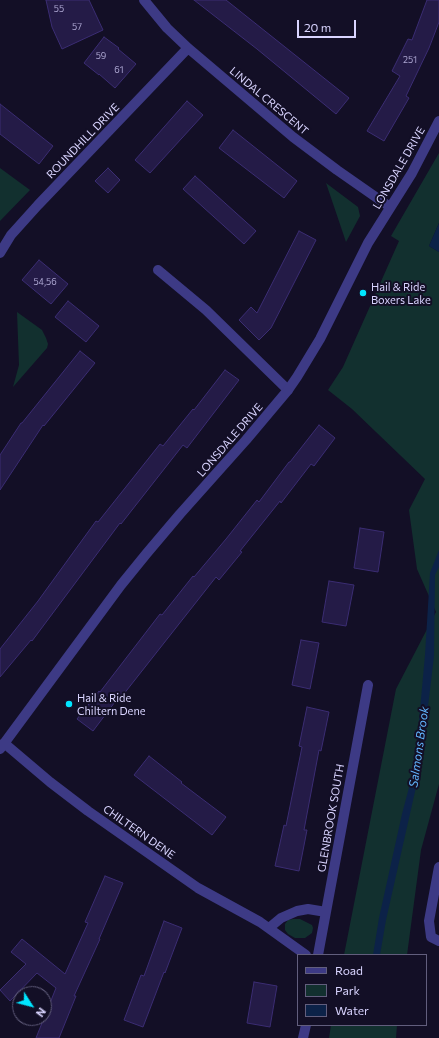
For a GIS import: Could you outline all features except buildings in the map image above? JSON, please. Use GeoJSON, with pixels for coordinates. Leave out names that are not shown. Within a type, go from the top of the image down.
{"type":"FeatureCollection","features":[{"type":"Feature","properties":{"kind":"street","name":"LINDAL CRESCENT"},"geometry":{"type":"LineString","coordinates":[[144,0],[167,28],[188,48],[293,137],[390,207]]}},
{"type":"Feature","properties":{"kind":"street","name":"ROUNDHILL DRIVE"},"geometry":{"type":"LineString","coordinates":[[0,252],[11,235],[38,205],[188,48]]}},
{"type":"Feature","properties":{"kind":"street","name":"LONSDALE DRIVE"},"geometry":{"type":"LineString","coordinates":[[2,746],[121,585],[180,514],[288,390],[320,339],[368,243],[412,173],[439,121]]}},
{"type":"Feature","properties":{"kind":"street"},"geometry":{"type":"LineString","coordinates":[[158,270],[206,310],[288,390]]}},
{"type":"Feature","properties":{"kind":"street","name":"GLENBROOK SOUTH"},"geometry":{"type":"LineString","coordinates":[[318,954],[368,685]]}},
{"type":"Feature","properties":{"kind":"street","name":"CHILTERN DENE"},"geometry":{"type":"LineString","coordinates":[[2,746],[88,811],[151,856],[198,888],[269,928],[305,954]]}},
{"type":"Feature","properties":{"kind":"street"},"geometry":{"type":"LineString","coordinates":[[435,939],[429,921],[439,867]]}},
{"type":"Feature","properties":{"kind":"street"},"geometry":{"type":"LineString","coordinates":[[269,928],[281,918],[297,910],[308,909],[326,912]]}},
{"type":"Feature","properties":{"kind":"street"},"geometry":{"type":"LineString","coordinates":[[303,1038],[306,1026]]}},
{"type":"Feature","properties":{"kind":"green space"},"geometry":{"type":"Polygon","coordinates":[[[439,153],[439,223],[429,246],[439,252],[439,784],[421,850],[407,954],[344,954],[396,689],[436,612],[417,569],[409,510],[425,479],[352,409],[328,390],[343,367],[399,241],[391,236],[439,153]]]}},
{"type":"Feature","properties":{"kind":"green space"},"geometry":{"type":"Polygon","coordinates":[[[0,168],[30,190],[0,221],[0,168]]]}},
{"type":"Feature","properties":{"kind":"green space"},"geometry":{"type":"Polygon","coordinates":[[[326,183],[358,207],[360,216],[346,242],[326,183]]]}},
{"type":"Feature","properties":{"kind":"green space"},"geometry":{"type":"Polygon","coordinates":[[[17,312],[42,330],[48,344],[47,348],[13,387],[19,365],[17,312]]]}},
{"type":"Feature","properties":{"kind":"green space"},"geometry":{"type":"Polygon","coordinates":[[[300,919],[312,925],[312,933],[305,938],[295,938],[288,934],[285,930],[285,924],[288,920],[300,919]]]}},
{"type":"Feature","properties":{"kind":"green space"},"geometry":{"type":"Polygon","coordinates":[[[331,1026],[397,1026],[396,1038],[329,1038],[331,1026]]]}},
{"type":"Feature","properties":{"kind":"water"},"geometry":{"type":"Polygon","coordinates":[[[439,223],[439,252],[429,246],[439,223]]]}},
{"type":"Feature","properties":{"kind":"water","name":"Salmons Brook"},"geometry":{"type":"Polygon","coordinates":[[[439,550],[439,567],[435,575],[434,656],[421,765],[386,920],[380,954],[373,954],[379,918],[402,814],[415,765],[425,655],[430,573],[439,550]]]}},
{"type":"Feature","properties":{"kind":"place","name":"Hail & Ride Boxers Lake"},"geometry":{"type":"Point","coordinates":[363,293]}},
{"type":"Feature","properties":{"kind":"place","name":"Hail & Ride Chiltern Dene"},"geometry":{"type":"Point","coordinates":[69,704]}}]}
